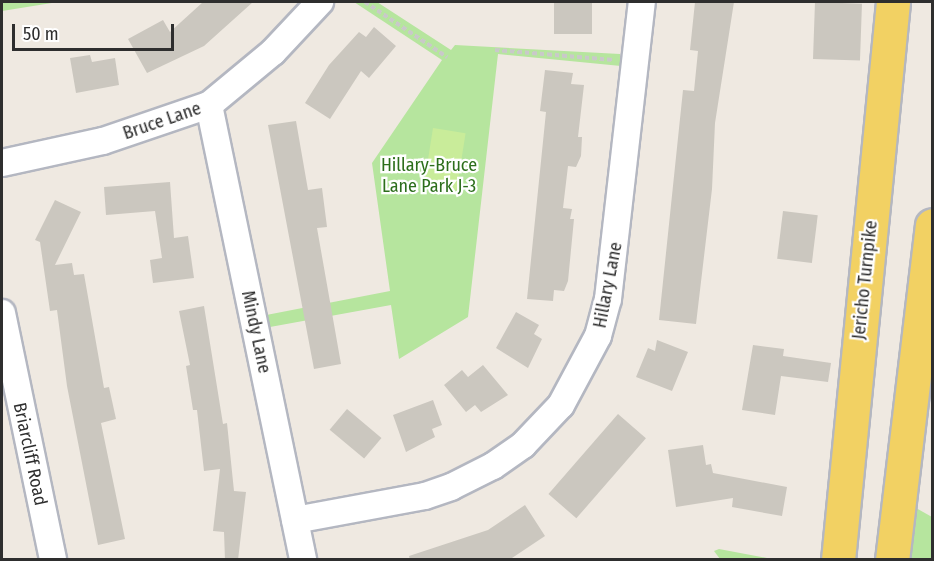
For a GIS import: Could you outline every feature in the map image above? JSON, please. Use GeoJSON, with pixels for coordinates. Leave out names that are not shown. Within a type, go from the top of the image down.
{"type":"FeatureCollection","features":[{"type":"Feature","properties":{"kind":"main road","name":"Jericho Turnpike"},"geometry":{"type":"LineString","coordinates":[[838,560],[893,2]]}},
{"type":"Feature","properties":{"kind":"main road"},"geometry":{"type":"LineString","coordinates":[[892,560],[933,225]]}},
{"type":"Feature","properties":{"kind":"street","name":"Bruce Lane"},"geometry":{"type":"LineString","coordinates":[[2,163],[103,141],[209,105],[273,52],[320,2]]}},
{"type":"Feature","properties":{"kind":"street","name":"Hillary Lane"},"geometry":{"type":"LineString","coordinates":[[295,520],[425,496],[450,487],[493,466],[523,445],[561,405],[594,345],[608,299],[642,2]]}},
{"type":"Feature","properties":{"kind":"street","name":"Mindy Lane"},"geometry":{"type":"LineString","coordinates":[[209,105],[303,560]]}},
{"type":"Feature","properties":{"kind":"street","name":"Briarcliff Road"},"geometry":{"type":"LineString","coordinates":[[2,313],[6,367],[53,560]]}},
{"type":"Feature","properties":{"kind":"path"},"geometry":{"type":"LineString","coordinates":[[365,2],[447,57]]}},
{"type":"Feature","properties":{"kind":"path"},"geometry":{"type":"LineString","coordinates":[[495,50],[636,61]]}},
{"type":"Feature","properties":{"kind":"green space"},"geometry":{"type":"Polygon","coordinates":[[[2,2],[58,2],[2,11],[2,2]]]}},
{"type":"Feature","properties":{"kind":"green space","name":"Hillary-Bruce Lane Park J-3"},"geometry":{"type":"Polygon","coordinates":[[[354,2],[377,2],[451,50],[455,45],[620,54],[621,66],[498,54],[468,317],[399,359],[391,305],[259,329],[256,317],[390,291],[372,163],[442,60],[354,2]]]}},
{"type":"Feature","properties":{"kind":"green space"},"geometry":{"type":"Polygon","coordinates":[[[433,128],[466,133],[457,190],[424,185],[433,128]]]}},
{"type":"Feature","properties":{"kind":"green space"},"geometry":{"type":"Polygon","coordinates":[[[900,499],[932,517],[932,559],[892,560],[900,499]]]}},
{"type":"Feature","properties":{"kind":"green space"},"geometry":{"type":"Polygon","coordinates":[[[719,549],[772,559],[720,559],[714,551],[719,549]]]}},
{"type":"Feature","properties":{"kind":"building"},"geometry":{"type":"Polygon","coordinates":[[[203,2],[253,2],[204,46],[147,73],[128,39],[163,20],[170,32],[203,2]]]}},
{"type":"Feature","properties":{"kind":"building"},"geometry":{"type":"Polygon","coordinates":[[[554,2],[592,2],[592,34],[554,34],[554,2]]]}},
{"type":"Feature","properties":{"kind":"building"},"geometry":{"type":"Polygon","coordinates":[[[695,2],[734,2],[715,123],[712,189],[696,324],[659,320],[683,90],[694,91],[698,51],[690,50],[695,2]]]}},
{"type":"Feature","properties":{"kind":"building"},"geometry":{"type":"Polygon","coordinates":[[[815,2],[862,4],[860,61],[813,59],[815,2]]]}},
{"type":"Feature","properties":{"kind":"building"},"geometry":{"type":"Polygon","coordinates":[[[374,27],[396,46],[369,78],[361,71],[330,119],[305,103],[329,65],[359,32],[366,37],[374,27]]]}},
{"type":"Feature","properties":{"kind":"building"},"geometry":{"type":"Polygon","coordinates":[[[90,55],[92,62],[115,58],[119,85],[76,93],[70,58],[90,55]]]}},
{"type":"Feature","properties":{"kind":"building"},"geometry":{"type":"Polygon","coordinates":[[[545,70],[573,73],[571,84],[584,85],[578,137],[582,137],[581,156],[576,167],[568,166],[563,208],[572,209],[570,219],[574,219],[568,281],[564,291],[554,290],[553,301],[527,299],[546,112],[540,111],[545,70]]]}},
{"type":"Feature","properties":{"kind":"building"},"geometry":{"type":"Polygon","coordinates":[[[296,121],[308,190],[322,188],[327,227],[317,228],[341,364],[314,369],[268,125],[296,121]]]}},
{"type":"Feature","properties":{"kind":"building"},"geometry":{"type":"Polygon","coordinates":[[[170,182],[174,238],[188,236],[194,278],[153,283],[150,260],[162,258],[155,211],[106,215],[104,187],[170,182]]]}},
{"type":"Feature","properties":{"kind":"building"},"geometry":{"type":"Polygon","coordinates":[[[55,200],[81,212],[55,265],[72,263],[74,275],[84,274],[104,388],[109,387],[116,419],[101,423],[125,539],[98,545],[67,386],[57,310],[50,311],[40,242],[35,240],[55,200]]]}},
{"type":"Feature","properties":{"kind":"building"},"geometry":{"type":"Polygon","coordinates":[[[783,211],[818,215],[812,263],[777,259],[783,211]]]}},
{"type":"Feature","properties":{"kind":"building"},"geometry":{"type":"Polygon","coordinates":[[[204,306],[223,424],[227,423],[234,491],[246,492],[238,560],[225,560],[224,532],[213,531],[220,469],[204,471],[197,410],[193,410],[186,366],[190,365],[179,311],[204,306]]]}},
{"type":"Feature","properties":{"kind":"building"},"geometry":{"type":"Polygon","coordinates":[[[516,312],[539,325],[534,334],[542,339],[528,368],[496,348],[516,312]]]}},
{"type":"Feature","properties":{"kind":"building"},"geometry":{"type":"Polygon","coordinates":[[[657,340],[688,352],[672,391],[636,377],[648,348],[655,351],[657,340]]]}},
{"type":"Feature","properties":{"kind":"building"},"geometry":{"type":"Polygon","coordinates":[[[753,345],[784,349],[783,356],[831,363],[828,382],[781,376],[775,415],[742,410],[753,345]]]}},
{"type":"Feature","properties":{"kind":"building"},"geometry":{"type":"Polygon","coordinates":[[[483,365],[508,395],[481,412],[475,405],[466,412],[444,385],[462,370],[468,377],[483,365]]]}},
{"type":"Feature","properties":{"kind":"building"},"geometry":{"type":"Polygon","coordinates":[[[433,400],[442,425],[432,429],[435,437],[406,452],[393,415],[433,400]]]}},
{"type":"Feature","properties":{"kind":"building"},"geometry":{"type":"Polygon","coordinates":[[[347,409],[381,438],[364,459],[330,430],[347,409]]]}},
{"type":"Feature","properties":{"kind":"building"},"geometry":{"type":"Polygon","coordinates":[[[618,414],[646,438],[576,518],[548,494],[618,414]]]}},
{"type":"Feature","properties":{"kind":"building"},"geometry":{"type":"Polygon","coordinates":[[[703,445],[706,465],[711,464],[713,473],[787,487],[782,516],[732,507],[733,498],[676,507],[668,450],[703,445]]]}},
{"type":"Feature","properties":{"kind":"building"},"geometry":{"type":"Polygon","coordinates":[[[525,505],[545,536],[509,560],[410,560],[409,556],[488,530],[525,505]]]}}]}
